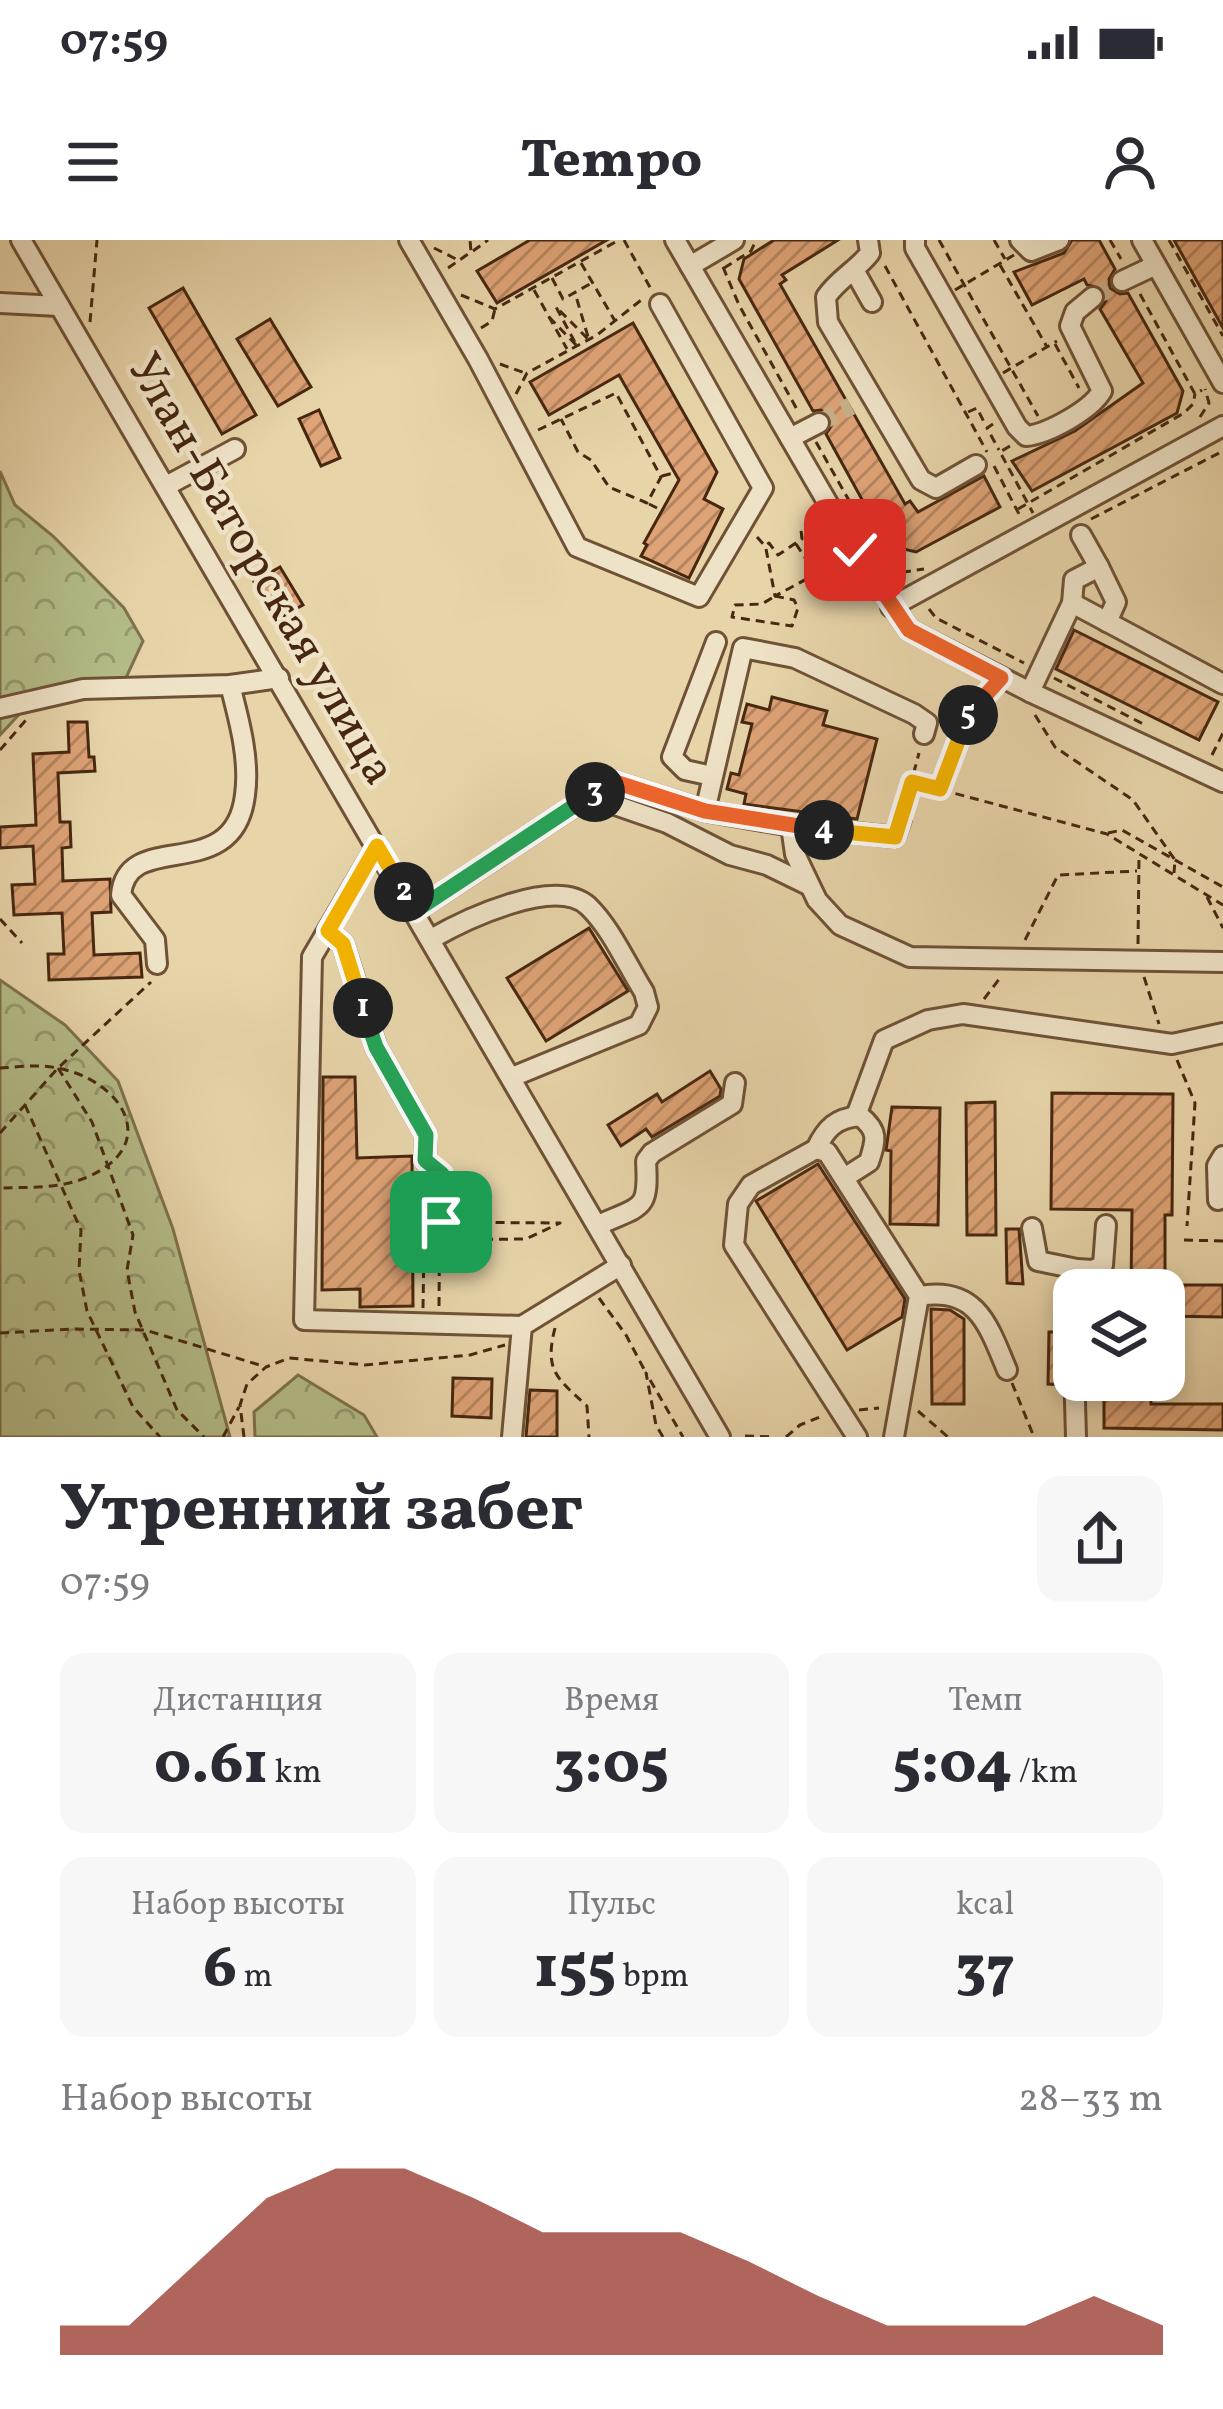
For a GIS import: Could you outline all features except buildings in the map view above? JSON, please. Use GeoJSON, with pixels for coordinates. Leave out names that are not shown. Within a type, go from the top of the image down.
{"type":"FeatureCollection","features":[{"type":"Feature","properties":{"kind":"street","name":"Улан-Баторская улица"},"geometry":{"type":"LineString","coordinates":[[21,240],[720,1437]]}},
{"type":"Feature","properties":{"kind":"street"},"geometry":{"type":"LineString","coordinates":[[409,240],[577,547],[699,596],[763,488],[656,297]]}},
{"type":"Feature","properties":{"kind":"street"},"geometry":{"type":"LineString","coordinates":[[675,240],[891,607],[909,630],[1030,697],[1223,782]]}},
{"type":"Feature","properties":{"kind":"street"},"geometry":{"type":"LineString","coordinates":[[690,266],[734,240]]}},
{"type":"Feature","properties":{"kind":"street"},"geometry":{"type":"LineString","coordinates":[[915,240],[915,248],[1026,436],[1046,430],[1102,391],[1070,326],[1075,312],[1093,297]]}},
{"type":"Feature","properties":{"kind":"street"},"geometry":{"type":"LineString","coordinates":[[1023,244],[1043,249],[1059,240]]}},
{"type":"Feature","properties":{"kind":"street"},"geometry":{"type":"LineString","coordinates":[[1142,240],[1217,357],[1214,386]]}},
{"type":"Feature","properties":{"kind":"street"},"geometry":{"type":"LineString","coordinates":[[869,246],[854,270],[826,297],[828,322],[921,480],[936,488],[976,465]]}},
{"type":"Feature","properties":{"kind":"street"},"geometry":{"type":"LineString","coordinates":[[1126,279],[1156,265]]}},
{"type":"Feature","properties":{"kind":"street"},"geometry":{"type":"LineString","coordinates":[[854,270],[872,302]]}},
{"type":"Feature","properties":{"kind":"street"},"geometry":{"type":"LineString","coordinates":[[0,303],[59,306]]}},
{"type":"Feature","properties":{"kind":"street"},"geometry":{"type":"LineString","coordinates":[[851,406],[871,395]]}},
{"type":"Feature","properties":{"kind":"street"},"geometry":{"type":"LineString","coordinates":[[790,438],[819,423]]}},
{"type":"Feature","properties":{"kind":"street"},"geometry":{"type":"LineString","coordinates":[[891,607],[1223,426]]}},
{"type":"Feature","properties":{"kind":"street"},"geometry":{"type":"LineString","coordinates":[[166,486],[235,448]]}},
{"type":"Feature","properties":{"kind":"street"},"geometry":{"type":"LineString","coordinates":[[1081,535],[1116,602],[1107,622]]}},
{"type":"Feature","properties":{"kind":"street"},"geometry":{"type":"LineString","coordinates":[[1030,697],[1072,603],[1074,580],[1099,567]]}},
{"type":"Feature","properties":{"kind":"street"},"geometry":{"type":"LineString","coordinates":[[1072,603],[1223,684]]}},
{"type":"Feature","properties":{"kind":"street"},"geometry":{"type":"LineString","coordinates":[[712,776],[685,770],[672,757],[716,642]]}},
{"type":"Feature","properties":{"kind":"street"},"geometry":{"type":"LineString","coordinates":[[705,811],[743,648],[795,658],[914,714],[927,723],[925,734]]}},
{"type":"Feature","properties":{"kind":"street"},"geometry":{"type":"LineString","coordinates":[[0,708],[83,689],[230,685],[279,678]]}},
{"type":"Feature","properties":{"kind":"street"},"geometry":{"type":"LineString","coordinates":[[157,964],[154,940],[122,895],[123,881],[132,868],[151,859],[205,851],[229,834],[240,814],[245,796],[242,728],[230,685]]}},
{"type":"Feature","properties":{"kind":"street"},"geometry":{"type":"LineString","coordinates":[[415,911],[612,781],[705,811],[791,826],[895,837],[902,819]]}},
{"type":"Feature","properties":{"kind":"street"},"geometry":{"type":"LineString","coordinates":[[589,796],[667,823],[730,855],[767,865],[810,886]]}},
{"type":"Feature","properties":{"kind":"street"},"geometry":{"type":"LineString","coordinates":[[791,826],[795,854],[810,886],[840,925],[910,957],[1223,962]]}},
{"type":"Feature","properties":{"kind":"street"},"geometry":{"type":"LineString","coordinates":[[377,846],[311,957],[304,1320],[522,1326],[621,1265]]}},
{"type":"Feature","properties":{"kind":"street"},"geometry":{"type":"LineString","coordinates":[[431,939],[473,915],[559,894],[577,898],[591,909],[644,992],[648,1007],[639,1025],[512,1077]]}},
{"type":"Feature","properties":{"kind":"street"},"geometry":{"type":"LineString","coordinates":[[328,931],[343,944],[376,1047],[426,1135],[425,1160]]}},
{"type":"Feature","properties":{"kind":"street"},"geometry":{"type":"LineString","coordinates":[[856,1116],[884,1040],[928,1020],[963,1015],[1167,1043],[1223,1033]]}},
{"type":"Feature","properties":{"kind":"street"},"geometry":{"type":"LineString","coordinates":[[598,1225],[643,1201],[650,1190],[646,1160],[732,1104],[736,1083]]}},
{"type":"Feature","properties":{"kind":"street"},"geometry":{"type":"LineString","coordinates":[[844,1178],[869,1162],[877,1139],[873,1126],[856,1116],[842,1117],[824,1132],[816,1149],[751,1185],[738,1204],[734,1245],[857,1437]]}},
{"type":"Feature","properties":{"kind":"street"},"geometry":{"type":"LineString","coordinates":[[816,1149],[827,1152],[919,1296],[894,1437]]}},
{"type":"Feature","properties":{"kind":"street"},"geometry":{"type":"LineString","coordinates":[[1218,1200],[1217,1166],[1223,1156]]}},
{"type":"Feature","properties":{"kind":"street"},"geometry":{"type":"LineString","coordinates":[[1095,1269],[1103,1265],[1106,1225]]}},
{"type":"Feature","properties":{"kind":"street"},"geometry":{"type":"LineString","coordinates":[[1032,1228],[1038,1261],[1077,1269]]}},
{"type":"Feature","properties":{"kind":"street"},"geometry":{"type":"LineString","coordinates":[[919,1296],[944,1292],[970,1303],[991,1333],[1006,1370]]}},
{"type":"Feature","properties":{"kind":"street"},"geometry":{"type":"LineString","coordinates":[[512,1437],[522,1326]]}},
{"type":"Feature","properties":{"kind":"street"},"geometry":{"type":"LineString","coordinates":[[1075,1401],[1076,1437]]}},
{"type":"Feature","properties":{"kind":"path"},"geometry":{"type":"LineString","coordinates":[[89,328],[97,240]]}},
{"type":"Feature","properties":{"kind":"path"},"geometry":{"type":"LineString","coordinates":[[470,240],[471,252]]}},
{"type":"Feature","properties":{"kind":"path"},"geometry":{"type":"LineString","coordinates":[[446,270],[488,240]]}},
{"type":"Feature","properties":{"kind":"path"},"geometry":{"type":"LineString","coordinates":[[479,328],[492,321],[495,309],[621,240],[656,297],[527,374],[516,396]]}},
{"type":"Feature","properties":{"kind":"path"},"geometry":{"type":"LineString","coordinates":[[938,240],[1046,430]]}},
{"type":"Feature","properties":{"kind":"path"},"geometry":{"type":"LineString","coordinates":[[994,240],[1047,347]]}},
{"type":"Feature","properties":{"kind":"path"},"geometry":{"type":"LineString","coordinates":[[1110,240],[1126,279]]}},
{"type":"Feature","properties":{"kind":"path"},"geometry":{"type":"LineString","coordinates":[[1169,240],[1223,336]]}},
{"type":"Feature","properties":{"kind":"path"},"geometry":{"type":"LineString","coordinates":[[944,297],[1023,244]]}},
{"type":"Feature","properties":{"kind":"path"},"geometry":{"type":"LineString","coordinates":[[869,246],[968,412],[1022,521]]}},
{"type":"Feature","properties":{"kind":"path"},"geometry":{"type":"LineString","coordinates":[[433,247],[459,261]]}},
{"type":"Feature","properties":{"kind":"path"},"geometry":{"type":"LineString","coordinates":[[580,262],[614,321]]}},
{"type":"Feature","properties":{"kind":"path"},"geometry":{"type":"LineString","coordinates":[[552,278],[563,299],[592,284]]}},
{"type":"Feature","properties":{"kind":"path"},"geometry":{"type":"LineString","coordinates":[[533,288],[568,351]]}},
{"type":"Feature","properties":{"kind":"path"},"geometry":{"type":"LineString","coordinates":[[575,293],[589,340]]}},
{"type":"Feature","properties":{"kind":"path"},"geometry":{"type":"LineString","coordinates":[[459,294],[495,309]]}},
{"type":"Feature","properties":{"kind":"path"},"geometry":{"type":"LineString","coordinates":[[1142,298],[1195,394]]}},
{"type":"Feature","properties":{"kind":"path"},"geometry":{"type":"LineString","coordinates":[[577,346],[556,307],[589,340]]}},
{"type":"Feature","properties":{"kind":"path"},"geometry":{"type":"LineString","coordinates":[[549,317],[577,346]]}},
{"type":"Feature","properties":{"kind":"path"},"geometry":{"type":"LineString","coordinates":[[991,380],[1073,331]]}},
{"type":"Feature","properties":{"kind":"path"},"geometry":{"type":"LineString","coordinates":[[1054,343],[1088,405]]}},
{"type":"Feature","properties":{"kind":"path"},"geometry":{"type":"LineString","coordinates":[[498,364],[527,374]]}},
{"type":"Feature","properties":{"kind":"path"},"geometry":{"type":"LineString","coordinates":[[617,381],[616,393],[661,477]]}},
{"type":"Feature","properties":{"kind":"path"},"geometry":{"type":"LineString","coordinates":[[1016,510],[1190,408],[1195,394],[1214,386]]}},
{"type":"Feature","properties":{"kind":"path"},"geometry":{"type":"LineString","coordinates":[[520,439],[616,393]]}},
{"type":"Feature","properties":{"kind":"path"},"geometry":{"type":"LineString","coordinates":[[968,412],[977,408],[1034,514]]}},
{"type":"Feature","properties":{"kind":"path"},"geometry":{"type":"LineString","coordinates":[[1190,408],[1197,420]]}},
{"type":"Feature","properties":{"kind":"path"},"geometry":{"type":"LineString","coordinates":[[987,428],[1010,415]]}},
{"type":"Feature","properties":{"kind":"path"},"geometry":{"type":"LineString","coordinates":[[560,419],[578,452],[591,460],[609,487],[659,509]]}},
{"type":"Feature","properties":{"kind":"path"},"geometry":{"type":"LineString","coordinates":[[1000,452],[1026,436]]}},
{"type":"Feature","properties":{"kind":"path"},"geometry":{"type":"LineString","coordinates":[[647,503],[661,477],[674,473]]}},
{"type":"Feature","properties":{"kind":"path"},"geometry":{"type":"LineString","coordinates":[[742,522],[765,546],[776,596]]}},
{"type":"Feature","properties":{"kind":"path"},"geometry":{"type":"LineString","coordinates":[[765,546],[770,543],[778,555],[802,538],[801,530],[813,523]]}},
{"type":"Feature","properties":{"kind":"path"},"geometry":{"type":"LineString","coordinates":[[795,543],[816,574]]}},
{"type":"Feature","properties":{"kind":"path"},"geometry":{"type":"LineString","coordinates":[[776,596],[794,600],[798,608],[792,626],[732,617],[734,605],[762,604],[776,596],[816,574],[839,560]]}},
{"type":"Feature","properties":{"kind":"path"},"geometry":{"type":"LineString","coordinates":[[883,560],[904,572],[923,568]]}},
{"type":"Feature","properties":{"kind":"path"},"geometry":{"type":"LineString","coordinates":[[940,789],[964,718],[1001,678]]}},
{"type":"Feature","properties":{"kind":"path"},"geometry":{"type":"LineString","coordinates":[[0,750],[48,697]]}},
{"type":"Feature","properties":{"kind":"path"},"geometry":{"type":"LineString","coordinates":[[1030,697],[1038,724],[1055,747],[1132,800],[1175,860],[1173,875]]}},
{"type":"Feature","properties":{"kind":"path"},"geometry":{"type":"LineString","coordinates":[[1204,773],[1223,733]]}},
{"type":"Feature","properties":{"kind":"path"},"geometry":{"type":"LineString","coordinates":[[902,819],[925,734]]}},
{"type":"Feature","properties":{"kind":"path"},"geometry":{"type":"LineString","coordinates":[[1215,750],[1223,755]]}},
{"type":"Feature","properties":{"kind":"path"},"geometry":{"type":"LineString","coordinates":[[912,782],[1107,834],[1223,904]]}},
{"type":"Feature","properties":{"kind":"path"},"geometry":{"type":"LineString","coordinates":[[1107,834],[1122,830],[1223,887]]}},
{"type":"Feature","properties":{"kind":"path"},"geometry":{"type":"LineString","coordinates":[[1139,856],[1139,963],[1167,1043],[1195,1103],[1187,1226]]}},
{"type":"Feature","properties":{"kind":"path"},"geometry":{"type":"LineString","coordinates":[[963,1015],[984,1000],[1015,960],[1058,875],[1138,871]]}},
{"type":"Feature","properties":{"kind":"path"},"geometry":{"type":"LineString","coordinates":[[1206,895],[1223,928]]}},
{"type":"Feature","properties":{"kind":"path"},"geometry":{"type":"LineString","coordinates":[[0,919],[22,944]]}},
{"type":"Feature","properties":{"kind":"path"},"geometry":{"type":"LineString","coordinates":[[0,1133],[58,1068],[150,985],[157,964]]}},
{"type":"Feature","properties":{"kind":"path"},"geometry":{"type":"LineString","coordinates":[[0,1068],[58,1068],[116,1094],[129,1129],[123,1151],[88,1178],[60,1185],[0,1188]]}},
{"type":"Feature","properties":{"kind":"path"},"geometry":{"type":"LineString","coordinates":[[58,1068],[92,1122],[133,1235],[127,1270],[143,1330],[177,1409],[204,1437]]}},
{"type":"Feature","properties":{"kind":"path"},"geometry":{"type":"LineString","coordinates":[[25,1105],[81,1230],[79,1270],[87,1310],[133,1408],[160,1437]]}},
{"type":"Feature","properties":{"kind":"path"},"geometry":{"type":"LineString","coordinates":[[425,1160],[430,1323]]}},
{"type":"Feature","properties":{"kind":"path"},"geometry":{"type":"LineString","coordinates":[[425,1160],[442,1174],[430,1323]]}},
{"type":"Feature","properties":{"kind":"path"},"geometry":{"type":"LineString","coordinates":[[424,1222],[563,1223],[526,1239],[424,1240]]}},
{"type":"Feature","properties":{"kind":"path"},"geometry":{"type":"LineString","coordinates":[[501,1222],[502,1240]]}},
{"type":"Feature","properties":{"kind":"path"},"geometry":{"type":"LineString","coordinates":[[463,1223],[464,1241]]}},
{"type":"Feature","properties":{"kind":"path"},"geometry":{"type":"LineString","coordinates":[[480,1241],[483,1223]]}},
{"type":"Feature","properties":{"kind":"path"},"geometry":{"type":"LineString","coordinates":[[1184,1240],[1223,1241]]}},
{"type":"Feature","properties":{"kind":"path"},"geometry":{"type":"LineString","coordinates":[[593,1299],[604,1300],[683,1437]]}},
{"type":"Feature","properties":{"kind":"path"},"geometry":{"type":"LineString","coordinates":[[553,1318],[549,1361],[558,1379],[587,1406],[589,1437]]}},
{"type":"Feature","properties":{"kind":"path"},"geometry":{"type":"LineString","coordinates":[[223,1437],[247,1384],[266,1367],[289,1358],[365,1365],[470,1355],[506,1345],[522,1326]]}},
{"type":"Feature","properties":{"kind":"path"},"geometry":{"type":"LineString","coordinates":[[0,1334],[143,1330],[266,1367]]}},
{"type":"Feature","properties":{"kind":"path"},"geometry":{"type":"LineString","coordinates":[[1006,1370],[1034,1437]]}},
{"type":"Feature","properties":{"kind":"path"},"geometry":{"type":"LineString","coordinates":[[646,1373],[656,1425],[663,1437]]}},
{"type":"Feature","properties":{"kind":"path"},"geometry":{"type":"LineString","coordinates":[[240,1405],[244,1437]]}},
{"type":"Feature","properties":{"kind":"path"},"geometry":{"type":"LineString","coordinates":[[786,1437],[800,1425],[841,1412],[899,1408],[925,1415],[948,1437]]}},
{"type":"Feature","properties":{"kind":"path"},"geometry":{"type":"LineString","coordinates":[[746,1436],[775,1437]]}},
{"type":"Feature","properties":{"kind":"green space"},"geometry":{"type":"Polygon","coordinates":[[[0,471],[15,505],[124,608],[143,641],[125,680],[26,707],[0,735],[0,471]]]}},
{"type":"Feature","properties":{"kind":"green space"},"geometry":{"type":"Polygon","coordinates":[[[0,980],[65,1025],[118,1081],[173,1229],[230,1437],[0,1437],[0,980]]]}},
{"type":"Feature","properties":{"kind":"green space"},"geometry":{"type":"Polygon","coordinates":[[[298,1375],[364,1415],[377,1437],[255,1437],[254,1412],[298,1375]]]}},
{"type":"Feature","properties":{"kind":"tunnel"},"geometry":{"type":"LineString","coordinates":[[1093,297],[1122,281]]}},
{"type":"Feature","properties":{"kind":"tunnel"},"geometry":{"type":"LineString","coordinates":[[819,423],[851,406]]}},
{"type":"Feature","properties":{"kind":"route"},"geometry":{"type":"LineString","coordinates":[[441,1222],[442,1174],[425,1160],[426,1135],[376,1047],[343,944],[328,931],[377,846],[415,911],[612,781],[705,811],[895,837],[912,782],[940,789],[964,718],[1001,678],[909,630],[855,550]]}}]}
